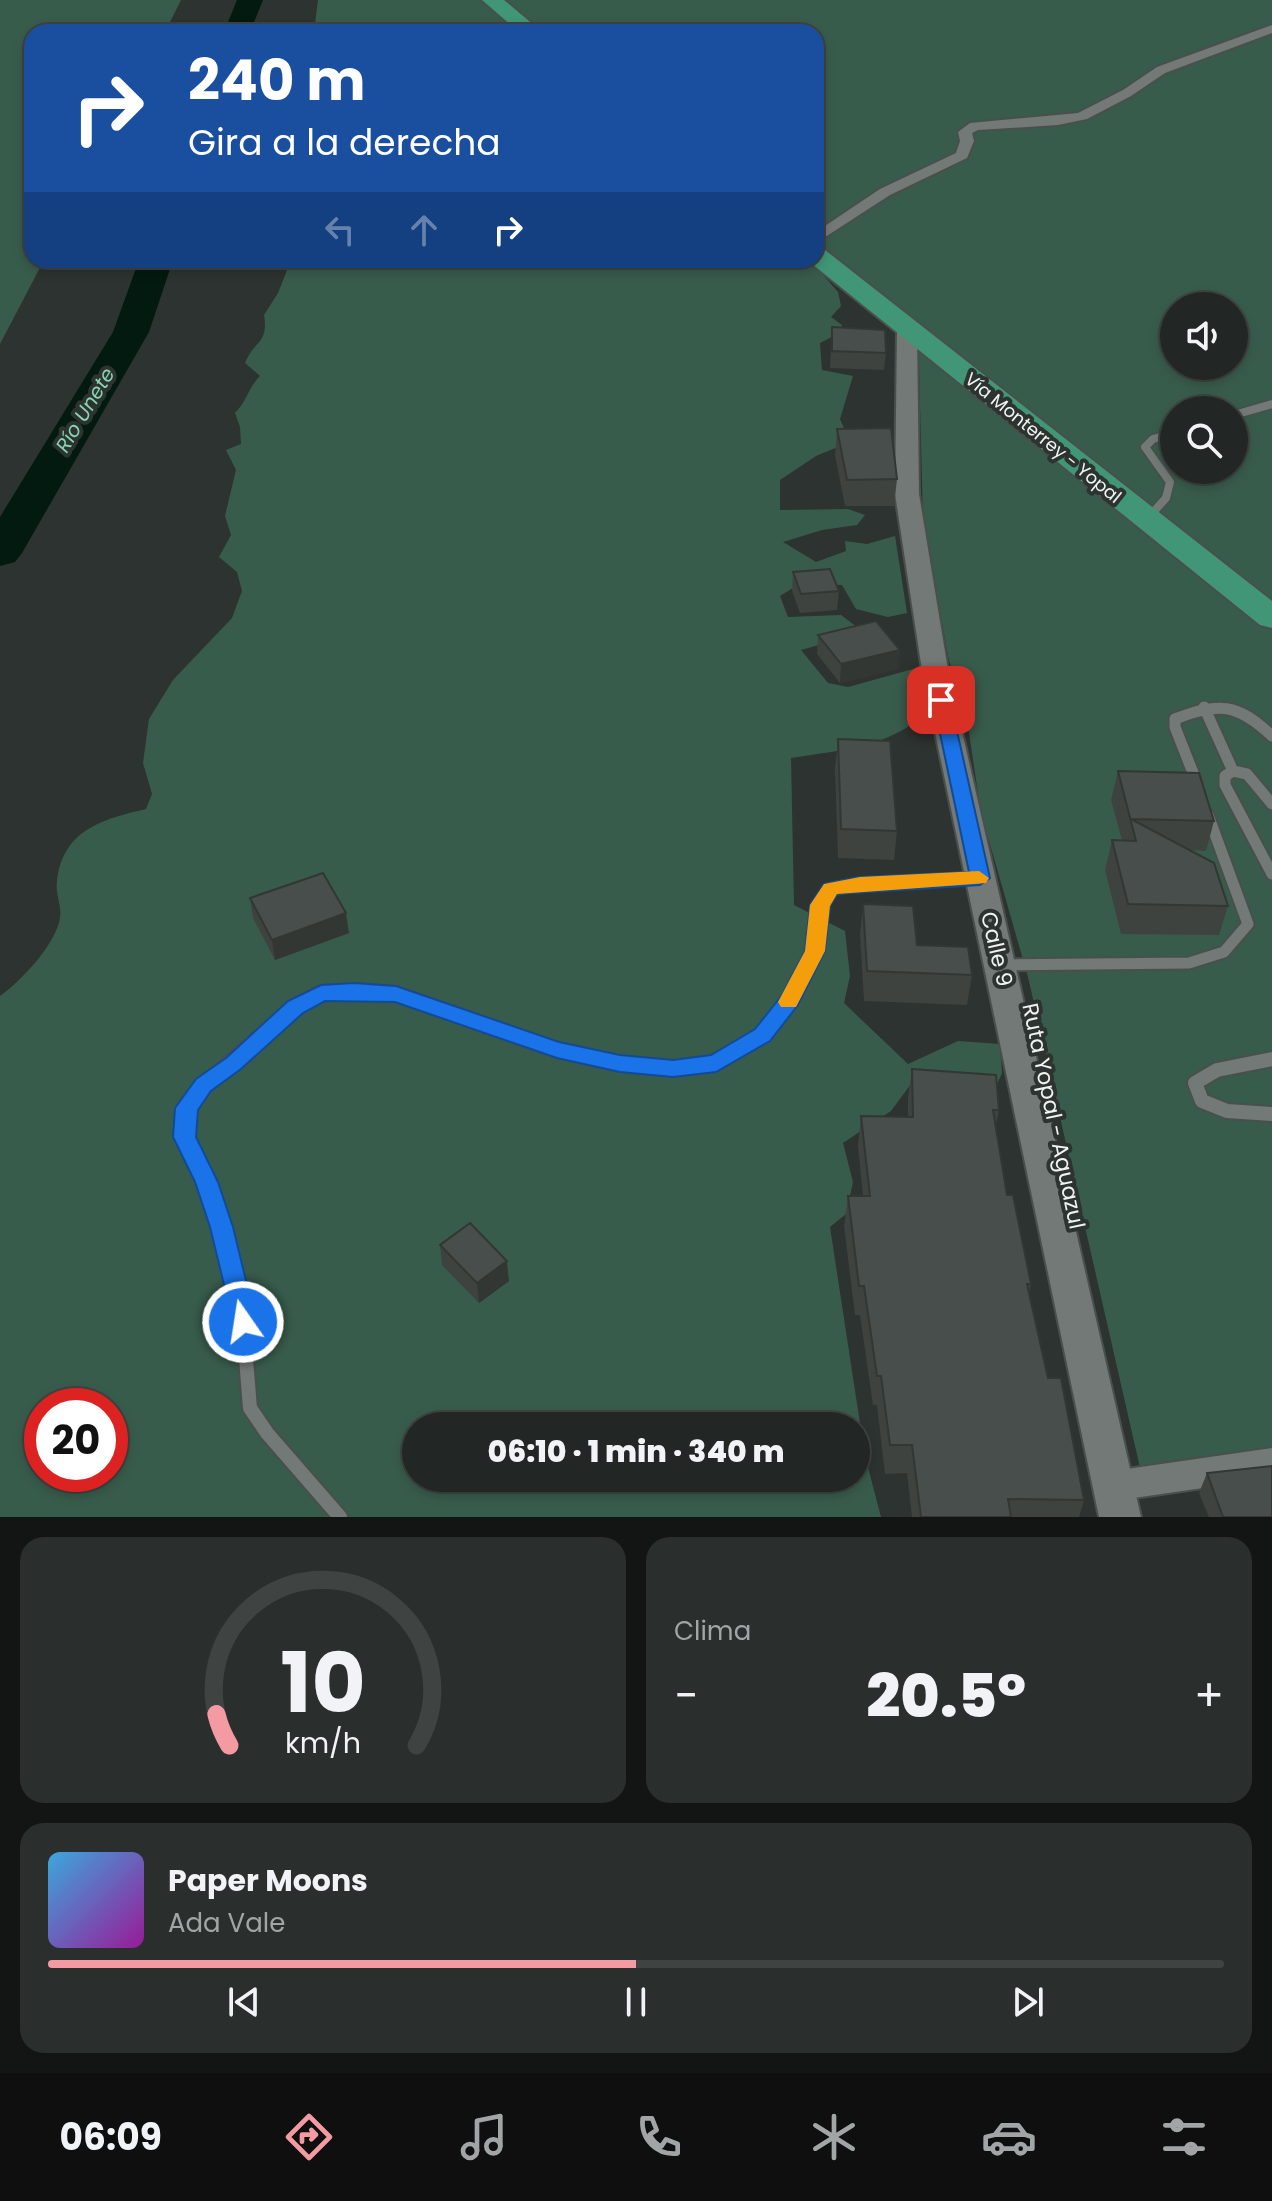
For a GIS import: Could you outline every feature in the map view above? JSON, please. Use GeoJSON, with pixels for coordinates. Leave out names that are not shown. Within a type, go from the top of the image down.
{"type":"FeatureCollection","features":[{"type":"Feature","properties":{"kind":"highway"},"geometry":{"type":"LineString","coordinates":[[492,0],[522,24]]}},
{"type":"Feature","properties":{"kind":"highway"},"geometry":{"type":"LineString","coordinates":[[824,262],[907,329]]}},
{"type":"Feature","properties":{"kind":"street"},"geometry":{"type":"LineString","coordinates":[[824,234],[885,192],[962,155],[967,141],[965,132],[975,126],[1058,121],[1082,116],[1127,93],[1161,70],[1272,29]]}},
{"type":"Feature","properties":{"kind":"street"},"geometry":{"type":"LineString","coordinates":[[1113,1486],[1272,1463]]}},
{"type":"Feature","properties":{"kind":"lane"},"geometry":{"type":"LineString","coordinates":[[907,329],[1272,618]]}},
{"type":"Feature","properties":{"kind":"lane","name":"Ruta Yopal - Aguazul"},"geometry":{"type":"LineString","coordinates":[[907,329],[907,494],[935,670],[1120,1517]]}},
{"type":"Feature","properties":{"kind":"lane"},"geometry":{"type":"LineString","coordinates":[[1248,411],[1272,404]]}},
{"type":"Feature","properties":{"kind":"lane"},"geometry":{"type":"LineString","coordinates":[[1160,437],[1145,447],[1160,465]]}},
{"type":"Feature","properties":{"kind":"lane"},"geometry":{"type":"LineString","coordinates":[[1146,520],[1169,498],[1171,484]]}},
{"type":"Feature","properties":{"kind":"lane"},"geometry":{"type":"LineString","coordinates":[[1001,965],[1189,963],[1219,957],[1237,941],[1248,924],[1175,727],[1175,719],[1204,707],[1227,705],[1251,714],[1272,736]]}},
{"type":"Feature","properties":{"kind":"lane"},"geometry":{"type":"LineString","coordinates":[[1204,707],[1233,771]]}},
{"type":"Feature","properties":{"kind":"lane"},"geometry":{"type":"LineString","coordinates":[[1272,804],[1247,774],[1233,771],[1225,776],[1225,785],[1272,874]]}},
{"type":"Feature","properties":{"kind":"lane"},"geometry":{"type":"LineString","coordinates":[[340,1517],[267,1433],[250,1408],[243,1322],[221,1227],[207,1182],[185,1137],[187,1108],[204,1085],[295,1007],[321,993],[354,991],[396,994],[557,1050],[620,1064],[673,1068],[716,1063],[763,1035],[790,1000],[815,951],[820,905],[831,889],[860,884],[980,878]]}},
{"type":"Feature","properties":{"kind":"lane"},"geometry":{"type":"LineString","coordinates":[[1272,1059],[1217,1070],[1195,1083],[1202,1101],[1227,1111],[1272,1114]]}},
{"type":"Feature","properties":{"kind":"green space"},"geometry":{"type":"Polygon","coordinates":[[[0,0],[181,0],[169,24],[24,24],[24,268],[40,268],[0,344],[0,0]]]}},
{"type":"Feature","properties":{"kind":"green space"},"geometry":{"type":"Polygon","coordinates":[[[318,0],[481,0],[512,24],[315,24],[318,0]]]}},
{"type":"Feature","properties":{"kind":"green space"},"geometry":{"type":"Polygon","coordinates":[[[500,0],[1272,0],[1272,1453],[1141,1472],[1028,977],[981,813],[965,706],[949,661],[923,520],[918,327],[824,253],[824,24],[532,24],[500,0]]]}},
{"type":"Feature","properties":{"kind":"green space"},"geometry":{"type":"Polygon","coordinates":[[[288,268],[817,268],[838,292],[841,306],[831,317],[842,325],[839,333],[820,343],[822,370],[853,376],[840,419],[850,442],[816,456],[780,480],[780,510],[848,509],[865,515],[857,525],[822,530],[783,542],[816,562],[846,551],[845,541],[867,544],[895,536],[907,613],[888,617],[856,609],[842,585],[799,584],[780,596],[788,617],[841,615],[857,627],[833,641],[801,650],[828,683],[848,687],[924,666],[929,712],[896,734],[864,746],[791,758],[794,905],[845,931],[850,976],[844,1003],[908,1064],[958,1041],[1000,1044],[1002,1073],[992,1096],[911,1084],[891,1111],[843,1143],[853,1182],[846,1214],[830,1227],[858,1412],[402,1412],[402,1492],[870,1492],[870,1475],[881,1517],[0,1517],[0,996],[18,981],[52,939],[60,918],[57,881],[68,849],[88,829],[101,822],[146,809],[152,794],[143,763],[149,719],[173,680],[232,618],[242,591],[237,572],[219,557],[231,535],[225,516],[236,470],[226,450],[241,444],[235,413],[260,376],[245,363],[263,337],[264,315],[278,293],[288,268]]]}},
{"type":"Feature","properties":{"kind":"building"},"geometry":{"type":"Polygon","coordinates":[[[832,327],[885,330],[886,353],[832,351],[832,327]]]}},
{"type":"Feature","properties":{"kind":"building"},"geometry":{"type":"Polygon","coordinates":[[[891,428],[897,479],[847,480],[837,429],[891,428]]]}},
{"type":"Feature","properties":{"kind":"building"},"geometry":{"type":"Polygon","coordinates":[[[830,569],[839,591],[801,594],[793,572],[830,569]]]}},
{"type":"Feature","properties":{"kind":"building"},"geometry":{"type":"Polygon","coordinates":[[[876,621],[900,650],[841,664],[818,635],[876,621]]]}},
{"type":"Feature","properties":{"kind":"building"},"geometry":{"type":"Polygon","coordinates":[[[838,739],[890,741],[897,831],[841,829],[838,739]]]}},
{"type":"Feature","properties":{"kind":"building"},"geometry":{"type":"Polygon","coordinates":[[[1118,771],[1199,773],[1214,821],[1131,819],[1214,863],[1228,906],[1128,904],[1112,840],[1136,841],[1118,771]]]}},
{"type":"Feature","properties":{"kind":"building"},"geometry":{"type":"Polygon","coordinates":[[[323,873],[346,913],[272,940],[250,898],[323,873]]]}},
{"type":"Feature","properties":{"kind":"building"},"geometry":{"type":"Polygon","coordinates":[[[863,904],[913,906],[917,945],[968,947],[972,975],[867,971],[863,904]]]}},
{"type":"Feature","properties":{"kind":"building"},"geometry":{"type":"Polygon","coordinates":[[[912,1069],[996,1075],[999,1110],[993,1110],[1007,1195],[1013,1195],[1031,1284],[1027,1284],[1048,1378],[1061,1378],[1084,1500],[1008,1499],[1011,1517],[921,1517],[912,1445],[890,1445],[864,1286],[859,1286],[848,1196],[870,1196],[861,1116],[913,1117],[912,1069]]]}},
{"type":"Feature","properties":{"kind":"building"},"geometry":{"type":"Polygon","coordinates":[[[470,1223],[507,1261],[477,1283],[440,1245],[470,1223]]]}},
{"type":"Feature","properties":{"kind":"building"},"geometry":{"type":"Polygon","coordinates":[[[1272,1466],[1272,1517],[1223,1517],[1207,1473],[1272,1466]]]}},
{"type":"Feature","properties":{"kind":"waterway","name":"Río Unete"},"geometry":{"type":"LineString","coordinates":[[240,24],[250,0]]}},
{"type":"Feature","properties":{"kind":"waterway","name":"Río Unete"},"geometry":{"type":"LineString","coordinates":[[0,553],[131,332],[153,268]]}},
{"type":"Feature","properties":{"kind":"slow traffic"},"geometry":{"type":"LineString","coordinates":[[788,1002],[815,951],[820,905],[831,889],[860,884],[979,878]]}},
{"type":"Feature","properties":{"kind":"route"},"geometry":{"type":"LineString","coordinates":[[243,1322],[207,1182],[185,1137],[187,1108],[204,1085],[295,1007],[321,993],[354,991],[396,994],[557,1050],[620,1064],[673,1068],[716,1063],[763,1035],[790,1000],[815,951],[820,905],[831,889],[860,884],[980,878],[941,700]]}}]}
